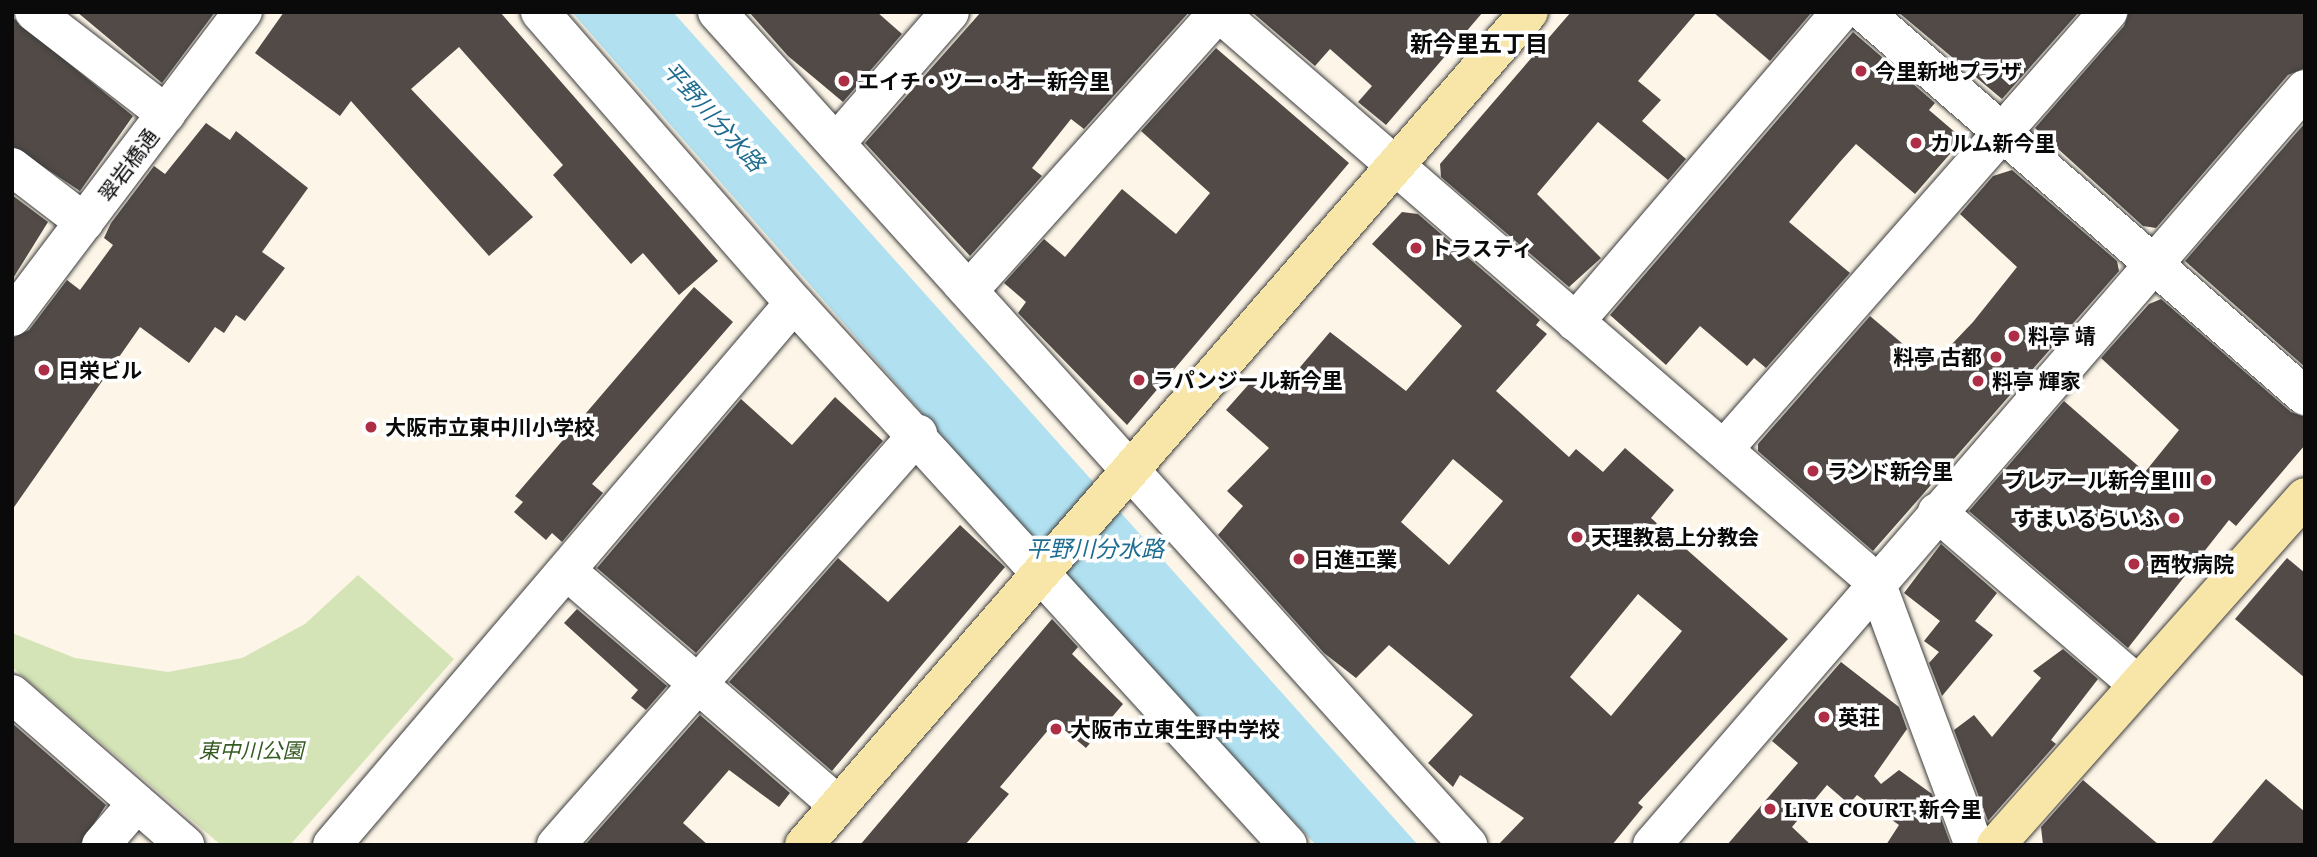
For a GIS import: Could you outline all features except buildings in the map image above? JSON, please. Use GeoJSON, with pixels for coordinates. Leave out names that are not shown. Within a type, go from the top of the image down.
{"type":"FeatureCollection","features":[{"type":"Feature","properties":{"kind":"street"},"geometry":{"type":"LineString","coordinates":[[34,12],[166,114]]}},
{"type":"Feature","properties":{"kind":"street","name":"翠岩橋通"},"geometry":{"type":"LineString","coordinates":[[12,317],[243,12]]}},
{"type":"Feature","properties":{"kind":"street"},"geometry":{"type":"LineString","coordinates":[[540,12],[794,303],[918,434],[1041,574],[1288,845]]}},
{"type":"Feature","properties":{"kind":"street"},"geometry":{"type":"LineString","coordinates":[[717,12],[971,288],[1468,845]]}},
{"type":"Feature","properties":{"kind":"street"},"geometry":{"type":"LineString","coordinates":[[836,142],[950,12]]}},
{"type":"Feature","properties":{"kind":"street"},"geometry":{"type":"LineString","coordinates":[[971,288],[1219,12],[1876,582],[1974,845]]}},
{"type":"Feature","properties":{"kind":"street"},"geometry":{"type":"LineString","coordinates":[[804,845],[1529,12]]}},
{"type":"Feature","properties":{"kind":"street"},"geometry":{"type":"LineString","coordinates":[[1575,322],[1841,12]]}},
{"type":"Feature","properties":{"kind":"street"},"geometry":{"type":"LineString","coordinates":[[1864,12],[2151,265],[2305,396]]}},
{"type":"Feature","properties":{"kind":"street"},"geometry":{"type":"LineString","coordinates":[[1724,450],[2108,12]]}},
{"type":"Feature","properties":{"kind":"street"},"geometry":{"type":"LineString","coordinates":[[1652,845],[1876,582],[2305,89]]}},
{"type":"Feature","properties":{"kind":"street"},"geometry":{"type":"LineString","coordinates":[[12,167],[84,222]]}},
{"type":"Feature","properties":{"kind":"street"},"geometry":{"type":"LineString","coordinates":[[332,845],[794,303]]}},
{"type":"Feature","properties":{"kind":"street"},"geometry":{"type":"LineString","coordinates":[[555,845],[918,434]]}},
{"type":"Feature","properties":{"kind":"street"},"geometry":{"type":"LineString","coordinates":[[1996,845],[2305,497]]}},
{"type":"Feature","properties":{"kind":"street"},"geometry":{"type":"LineString","coordinates":[[1937,512],[2138,685]]}},
{"type":"Feature","properties":{"kind":"street"},"geometry":{"type":"LineString","coordinates":[[567,571],[838,805]]}},
{"type":"Feature","properties":{"kind":"street"},"geometry":{"type":"LineString","coordinates":[[12,694],[185,845]]}},
{"type":"Feature","properties":{"kind":"street"},"geometry":{"type":"LineString","coordinates":[[101,845],[137,803]]}},
{"type":"Feature","properties":{"kind":"green space","name":"東中川公園"},"geometry":{"type":"Polygon","coordinates":[[[358,575],[454,659],[290,845],[221,845],[12,667],[12,633],[75,658],[168,672],[242,658],[305,624],[358,575]]]}},
{"type":"Feature","properties":{"kind":"water","name":"平野川分水路"},"geometry":{"type":"Polygon","coordinates":[[[572,12],[673,12],[1418,845],[1316,845],[1072,585],[572,12]]]}},
{"type":"Feature","properties":{"kind":"place","name":"今里新地プラザ"},"geometry":{"type":"Point","coordinates":[1861,71]}},
{"type":"Feature","properties":{"kind":"place","name":"エイチ・ツー・オー新今里"},"geometry":{"type":"Point","coordinates":[844,81]}},
{"type":"Feature","properties":{"kind":"place","name":"カルム新今里"},"geometry":{"type":"Point","coordinates":[1916,143]}},
{"type":"Feature","properties":{"kind":"place","name":"トラスティ"},"geometry":{"type":"Point","coordinates":[1416,248]}},
{"type":"Feature","properties":{"kind":"place","name":"料亭 靖"},"geometry":{"type":"Point","coordinates":[2014,336]}},
{"type":"Feature","properties":{"kind":"place","name":"料亭 古都"},"geometry":{"type":"Point","coordinates":[1996,357]}},
{"type":"Feature","properties":{"kind":"place","name":"日栄ビル"},"geometry":{"type":"Point","coordinates":[44,370]}},
{"type":"Feature","properties":{"kind":"place","name":"ラパンジール新今里"},"geometry":{"type":"Point","coordinates":[1139,380]}},
{"type":"Feature","properties":{"kind":"place","name":"料亭 輝家"},"geometry":{"type":"Point","coordinates":[1978,381]}},
{"type":"Feature","properties":{"kind":"place","name":"大阪市立東中川小学校"},"geometry":{"type":"Point","coordinates":[371,427]}},
{"type":"Feature","properties":{"kind":"place","name":"ランド新今里"},"geometry":{"type":"Point","coordinates":[1813,471]}},
{"type":"Feature","properties":{"kind":"place","name":"プレアール新今里Ⅲ"},"geometry":{"type":"Point","coordinates":[2206,480]}},
{"type":"Feature","properties":{"kind":"place","name":"すまいるらいふ"},"geometry":{"type":"Point","coordinates":[2174,518]}},
{"type":"Feature","properties":{"kind":"place","name":"天理教葛上分教会"},"geometry":{"type":"Point","coordinates":[1577,537]}},
{"type":"Feature","properties":{"kind":"place","name":"日進工業"},"geometry":{"type":"Point","coordinates":[1299,559]}},
{"type":"Feature","properties":{"kind":"place","name":"西牧病院"},"geometry":{"type":"Point","coordinates":[2134,564]}},
{"type":"Feature","properties":{"kind":"place","name":"英荘"},"geometry":{"type":"Point","coordinates":[1824,717]}},
{"type":"Feature","properties":{"kind":"place","name":"大阪市立東生野中学校"},"geometry":{"type":"Point","coordinates":[1056,729]}},
{"type":"Feature","properties":{"kind":"place","name":"LIVE COURT 新今里"},"geometry":{"type":"Point","coordinates":[1770,809]}},
{"type":"Feature","properties":{"kind":"district","name":"新今里五丁目"},"geometry":{"type":"Point","coordinates":[1479,43]}}]}
